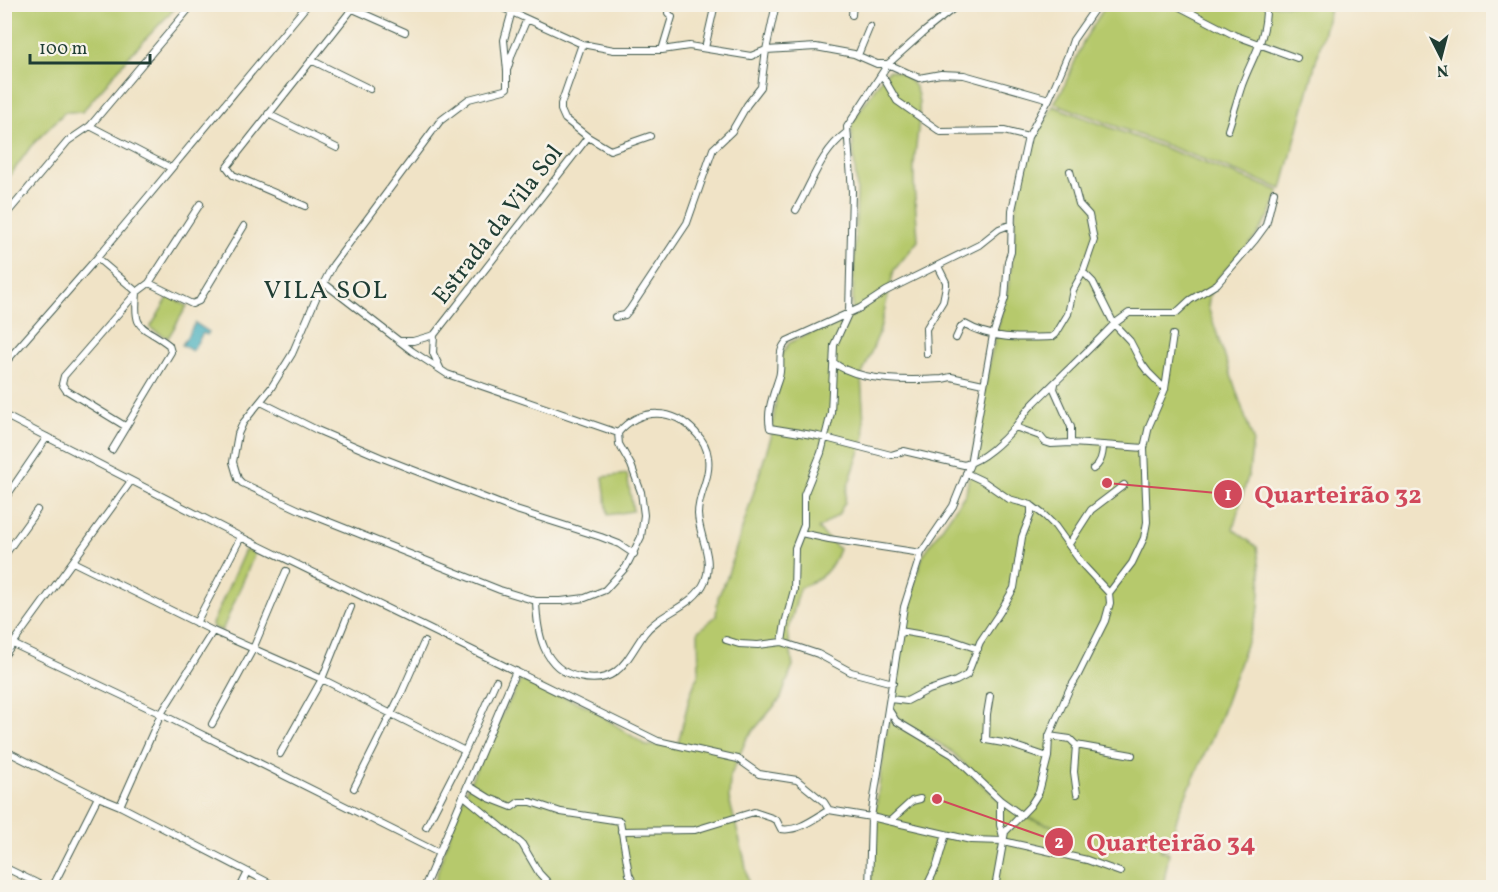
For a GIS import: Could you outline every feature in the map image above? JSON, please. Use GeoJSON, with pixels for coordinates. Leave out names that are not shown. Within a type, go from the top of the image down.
{"type":"FeatureCollection","features":[{"type":"Feature","properties":{"kind":"street"},"geometry":{"type":"LineString","coordinates":[[4,217],[68,141],[90,126],[193,4]]}},
{"type":"Feature","properties":{"kind":"street"},"geometry":{"type":"LineString","coordinates":[[4,364],[97,258],[308,4]]}},
{"type":"Feature","properties":{"kind":"street"},"geometry":{"type":"LineString","coordinates":[[494,4],[582,44],[626,51],[662,50],[689,46],[751,56],[766,50],[816,47],[858,55],[877,64],[888,64],[919,78],[941,74],[964,75],[1049,99]]}},
{"type":"Feature","properties":{"kind":"street"},"geometry":{"type":"LineString","coordinates":[[662,50],[672,17],[668,13],[669,4]]}},
{"type":"Feature","properties":{"kind":"street"},"geometry":{"type":"LineString","coordinates":[[705,48],[714,4]]}},
{"type":"Feature","properties":{"kind":"street"},"geometry":{"type":"LineString","coordinates":[[615,317],[625,315],[630,309],[687,223],[713,149],[732,131],[761,87],[776,4]]}},
{"type":"Feature","properties":{"kind":"street"},"geometry":{"type":"LineString","coordinates":[[852,4],[852,15]]}},
{"type":"Feature","properties":{"kind":"street"},"geometry":{"type":"LineString","coordinates":[[782,642],[794,590],[795,548],[804,525],[804,495],[825,439],[831,413],[834,345],[849,312],[852,191],[846,133],[849,122],[888,64],[958,4]]}},
{"type":"Feature","properties":{"kind":"street"},"geometry":{"type":"LineString","coordinates":[[869,888],[871,817],[904,607],[921,553],[953,506],[970,464],[993,335],[1005,298],[1015,195],[1028,137],[1049,99],[1073,40],[1098,4]]}},
{"type":"Feature","properties":{"kind":"street"},"geometry":{"type":"LineString","coordinates":[[1174,4],[1234,35],[1297,58]]}},
{"type":"Feature","properties":{"kind":"street"},"geometry":{"type":"LineString","coordinates":[[1228,130],[1243,83],[1261,45],[1266,4]]}},
{"type":"Feature","properties":{"kind":"street"},"geometry":{"type":"LineString","coordinates":[[305,206],[233,175],[228,170],[228,164],[355,7],[405,32]]}},
{"type":"Feature","properties":{"kind":"street"},"geometry":{"type":"LineString","coordinates":[[512,11],[504,40],[508,84],[504,90],[469,99],[440,121],[333,265],[292,354],[261,402],[243,423],[234,449],[234,470],[242,483],[302,511],[500,590],[536,600],[561,601],[585,598],[605,590],[622,572],[634,554],[641,537],[644,515],[641,492],[631,465],[619,444],[618,433]]}},
{"type":"Feature","properties":{"kind":"street"},"geometry":{"type":"LineString","coordinates":[[507,71],[527,18]]}},
{"type":"Feature","properties":{"kind":"street"},"geometry":{"type":"LineString","coordinates":[[858,55],[870,26]]}},
{"type":"Feature","properties":{"kind":"street"},"geometry":{"type":"LineString","coordinates":[[582,44],[561,104],[565,119],[610,150],[650,136]]}},
{"type":"Feature","properties":{"kind":"street"},"geometry":{"type":"LineString","coordinates":[[311,60],[370,89]]}},
{"type":"Feature","properties":{"kind":"street"},"geometry":{"type":"LineString","coordinates":[[882,75],[897,101],[941,132],[1004,131],[1028,137]]}},
{"type":"Feature","properties":{"kind":"street"},"geometry":{"type":"LineString","coordinates":[[268,114],[338,148]]}},
{"type":"Feature","properties":{"kind":"street"},"geometry":{"type":"LineString","coordinates":[[90,126],[171,168]]}},
{"type":"Feature","properties":{"kind":"street"},"geometry":{"type":"LineString","coordinates":[[796,210],[813,175],[833,143],[846,133]]}},
{"type":"Feature","properties":{"kind":"street","name":"Estrada da Vila Sol"},"geometry":{"type":"LineString","coordinates":[[397,340],[413,341],[434,334],[588,137]]}},
{"type":"Feature","properties":{"kind":"street"},"geometry":{"type":"LineString","coordinates":[[956,338],[965,324],[1007,338],[1054,336],[1068,314],[1073,290],[1093,248],[1093,230],[1089,215],[1079,204],[1070,171]]}},
{"type":"Feature","properties":{"kind":"street"},"geometry":{"type":"LineString","coordinates":[[1011,224],[999,229],[980,244],[886,291],[860,308],[784,343],[779,377],[770,405],[768,421],[770,428],[891,454],[904,451],[964,465],[970,464],[993,448],[1015,427],[1032,405],[1114,324],[1129,314],[1176,313],[1190,300],[1216,284],[1266,225],[1274,192]]}},
{"type":"Feature","properties":{"kind":"street"},"geometry":{"type":"LineString","coordinates":[[125,426],[66,390],[62,384],[64,376],[137,292],[148,283],[200,204]]}},
{"type":"Feature","properties":{"kind":"street"},"geometry":{"type":"LineString","coordinates":[[148,283],[192,304],[197,303],[244,226]]}},
{"type":"Feature","properties":{"kind":"street"},"geometry":{"type":"LineString","coordinates":[[97,258],[137,292]]}},
{"type":"Feature","properties":{"kind":"street"},"geometry":{"type":"LineString","coordinates":[[927,354],[926,329],[943,301],[946,286],[938,266]]}},
{"type":"Feature","properties":{"kind":"street"},"geometry":{"type":"LineString","coordinates":[[1083,272],[1093,282],[1114,324],[1130,341],[1148,372],[1165,389]]}},
{"type":"Feature","properties":{"kind":"street"},"geometry":{"type":"LineString","coordinates":[[324,283],[440,370],[465,381],[618,433]]}},
{"type":"Feature","properties":{"kind":"street"},"geometry":{"type":"LineString","coordinates":[[112,450],[171,352],[169,345],[146,331],[138,323],[137,292]]}},
{"type":"Feature","properties":{"kind":"street","name":"Estrada da Vila Sol"},"geometry":{"type":"LineString","coordinates":[[434,334],[433,353],[440,370]]}},
{"type":"Feature","properties":{"kind":"street"},"geometry":{"type":"LineString","coordinates":[[1109,593],[1132,563],[1144,538],[1147,522],[1144,448],[1149,426],[1165,389],[1173,334]]}},
{"type":"Feature","properties":{"kind":"street"},"geometry":{"type":"LineString","coordinates":[[833,362],[842,369],[886,380],[942,379],[951,376],[983,384]]}},
{"type":"Feature","properties":{"kind":"street"},"geometry":{"type":"LineString","coordinates":[[1055,384],[1054,388],[1071,427],[1071,443]]}},
{"type":"Feature","properties":{"kind":"street"},"geometry":{"type":"LineString","coordinates":[[261,402],[317,430],[390,461],[516,510],[601,537],[619,544],[634,554]]}},
{"type":"Feature","properties":{"kind":"street"},"geometry":{"type":"LineString","coordinates":[[536,600],[537,627],[542,644],[551,660],[563,670],[577,677],[595,679],[610,675],[624,667],[644,633],[659,619],[697,594],[704,581],[708,566],[698,512],[710,473],[708,453],[700,437],[686,421],[670,414],[655,414],[633,419],[618,433]]}},
{"type":"Feature","properties":{"kind":"street"},"geometry":{"type":"LineString","coordinates":[[4,415],[242,537],[658,741],[738,759],[759,774],[797,780],[824,802],[829,810]]}},
{"type":"Feature","properties":{"kind":"street"},"geometry":{"type":"LineString","coordinates":[[1015,427],[1040,436],[1045,442],[1051,444],[1071,443],[1144,448]]}},
{"type":"Feature","properties":{"kind":"street"},"geometry":{"type":"LineString","coordinates":[[4,500],[47,437]]}},
{"type":"Feature","properties":{"kind":"street"},"geometry":{"type":"LineString","coordinates":[[1094,469],[1101,459],[1103,445]]}},
{"type":"Feature","properties":{"kind":"street"},"geometry":{"type":"LineString","coordinates":[[966,473],[983,481],[1009,499],[1031,505],[1055,526],[1083,565],[1109,593],[1110,608],[1105,621],[1069,690],[1049,736],[1048,757],[1039,792],[1035,800],[1008,828],[1003,839],[995,888]]}},
{"type":"Feature","properties":{"kind":"street"},"geometry":{"type":"LineString","coordinates":[[4,656],[74,562],[130,481]]}},
{"type":"Feature","properties":{"kind":"street"},"geometry":{"type":"LineString","coordinates":[[1069,544],[1091,510],[1124,484]]}},
{"type":"Feature","properties":{"kind":"street"},"geometry":{"type":"LineString","coordinates":[[890,699],[907,701],[967,675],[985,633],[1014,588],[1022,537],[1031,514],[1031,505]]}},
{"type":"Feature","properties":{"kind":"street"},"geometry":{"type":"LineString","coordinates":[[4,556],[37,510]]}},
{"type":"Feature","properties":{"kind":"street"},"geometry":{"type":"LineString","coordinates":[[801,533],[921,553]]}},
{"type":"Feature","properties":{"kind":"street"},"geometry":{"type":"LineString","coordinates":[[196,623],[242,537]]}},
{"type":"Feature","properties":{"kind":"street"},"geometry":{"type":"LineString","coordinates":[[74,562],[196,623],[322,679],[465,751]]}},
{"type":"Feature","properties":{"kind":"street"},"geometry":{"type":"LineString","coordinates":[[212,724],[253,649],[286,571]]}},
{"type":"Feature","properties":{"kind":"street"},"geometry":{"type":"LineString","coordinates":[[280,754],[322,679],[351,607]]}},
{"type":"Feature","properties":{"kind":"street"},"geometry":{"type":"LineString","coordinates":[[120,806],[161,714],[213,631]]}},
{"type":"Feature","properties":{"kind":"street"},"geometry":{"type":"LineString","coordinates":[[900,631],[952,640],[978,649]]}},
{"type":"Feature","properties":{"kind":"street"},"geometry":{"type":"LineString","coordinates":[[726,640],[758,645],[782,642],[818,654],[851,672],[893,683]]}},
{"type":"Feature","properties":{"kind":"street"},"geometry":{"type":"LineString","coordinates":[[354,788],[424,642]]}},
{"type":"Feature","properties":{"kind":"street"},"geometry":{"type":"LineString","coordinates":[[13,644],[161,714],[439,853]]}},
{"type":"Feature","properties":{"kind":"street"},"geometry":{"type":"LineString","coordinates":[[424,888],[516,671]]}},
{"type":"Feature","properties":{"kind":"street"},"geometry":{"type":"LineString","coordinates":[[426,827],[465,751],[496,681]]}},
{"type":"Feature","properties":{"kind":"street"},"geometry":{"type":"LineString","coordinates":[[990,696],[986,740],[1009,744],[1048,757]]}},
{"type":"Feature","properties":{"kind":"street"},"geometry":{"type":"LineString","coordinates":[[888,710],[896,721],[953,755],[1000,800],[1021,815]]}},
{"type":"Feature","properties":{"kind":"street"},"geometry":{"type":"LineString","coordinates":[[1049,736],[1070,739],[1076,745],[1132,755]]}},
{"type":"Feature","properties":{"kind":"street"},"geometry":{"type":"LineString","coordinates":[[1076,745],[1074,772],[1077,794]]}},
{"type":"Feature","properties":{"kind":"street"},"geometry":{"type":"LineString","coordinates":[[4,750],[120,806],[279,888]]}},
{"type":"Feature","properties":{"kind":"street"},"geometry":{"type":"LineString","coordinates":[[468,785],[489,798],[512,807],[519,802],[531,802],[561,812],[620,821],[629,874],[636,888]]}},
{"type":"Feature","properties":{"kind":"street"},"geometry":{"type":"LineString","coordinates":[[464,796],[522,844],[539,873],[553,888]]}},
{"type":"Feature","properties":{"kind":"street"},"geometry":{"type":"LineString","coordinates":[[52,888],[98,797]]}},
{"type":"Feature","properties":{"kind":"street"},"geometry":{"type":"LineString","coordinates":[[890,821],[912,801],[920,799]]}},
{"type":"Feature","properties":{"kind":"street"},"geometry":{"type":"LineString","coordinates":[[1000,800],[1000,825],[1003,839]]}},
{"type":"Feature","properties":{"kind":"street"},"geometry":{"type":"LineString","coordinates":[[621,831],[695,830],[754,812],[772,818],[777,821],[781,829],[788,830],[829,810],[890,821],[971,840],[1003,839],[1087,860],[1120,872]]}},
{"type":"Feature","properties":{"kind":"street"},"geometry":{"type":"LineString","coordinates":[[926,888],[937,865],[946,834]]}},
{"type":"Feature","properties":{"kind":"street"},"geometry":{"type":"LineString","coordinates":[[4,867],[47,888]]}},
{"type":"Feature","properties":{"kind":"street"},"geometry":{"type":"LineString","coordinates":[[240,888],[248,872]]}},
{"type":"Feature","properties":{"kind":"green space"},"geometry":{"type":"Polygon","coordinates":[[[5,4],[178,5],[132,53],[82,112],[65,112],[31,146],[5,183],[5,4]]]}},
{"type":"Feature","properties":{"kind":"green space"},"geometry":{"type":"Polygon","coordinates":[[[1106,5],[1331,5],[1282,189],[1054,103],[1063,89],[1084,40],[1106,5]]]}},
{"type":"Feature","properties":{"kind":"green space"},"geometry":{"type":"Polygon","coordinates":[[[889,70],[908,78],[918,96],[919,122],[914,175],[918,241],[894,270],[879,333],[861,377],[865,436],[846,492],[845,502],[838,515],[818,529],[839,549],[833,563],[825,573],[800,588],[788,632],[793,666],[781,698],[747,738],[730,777],[729,799],[749,887],[433,888],[471,781],[521,680],[587,706],[647,746],[678,743],[690,695],[699,672],[698,631],[716,616],[718,597],[727,577],[771,437],[782,354],[789,343],[841,319],[852,317],[857,191],[851,124],[889,70]]]}},
{"type":"Feature","properties":{"kind":"green space"},"geometry":{"type":"Polygon","coordinates":[[[1053,106],[1279,191],[1270,215],[1255,238],[1219,277],[1210,292],[1208,307],[1253,440],[1249,473],[1233,529],[1257,547],[1261,576],[1259,608],[1218,724],[1179,811],[1169,848],[1159,850],[1169,853],[1163,887],[870,888],[876,808],[888,719],[953,758],[1008,808],[1023,817],[1059,828],[1029,818],[1003,801],[950,750],[906,724],[891,709],[906,610],[923,555],[966,493],[990,359],[1008,288],[1013,255],[1016,200],[1028,160],[1053,106]]]}},
{"type":"Feature","properties":{"kind":"green space"},"geometry":{"type":"Polygon","coordinates":[[[169,296],[187,306],[168,338],[150,328],[169,296]]]}},
{"type":"Feature","properties":{"kind":"green space"},"geometry":{"type":"Polygon","coordinates":[[[627,474],[633,511],[608,515],[603,477],[627,474]]]}},
{"type":"Feature","properties":{"kind":"green space"},"geometry":{"type":"Polygon","coordinates":[[[245,550],[255,553],[222,631],[213,627],[212,624],[245,550]]]}},
{"type":"Feature","properties":{"kind":"water"},"geometry":{"type":"Polygon","coordinates":[[[195,323],[209,332],[207,335],[203,333],[192,351],[182,345],[195,323]]]}},
{"type":"Feature","properties":{"kind":"place","name":"Quarteirão 32"},"geometry":{"type":"Point","coordinates":[1107,483]}},
{"type":"Feature","properties":{"kind":"place","name":"Quarteirão 34"},"geometry":{"type":"Point","coordinates":[937,799]}},
{"type":"Feature","properties":{"kind":"district","name":"VILA SOL"},"geometry":{"type":"Point","coordinates":[326,289]}}]}
